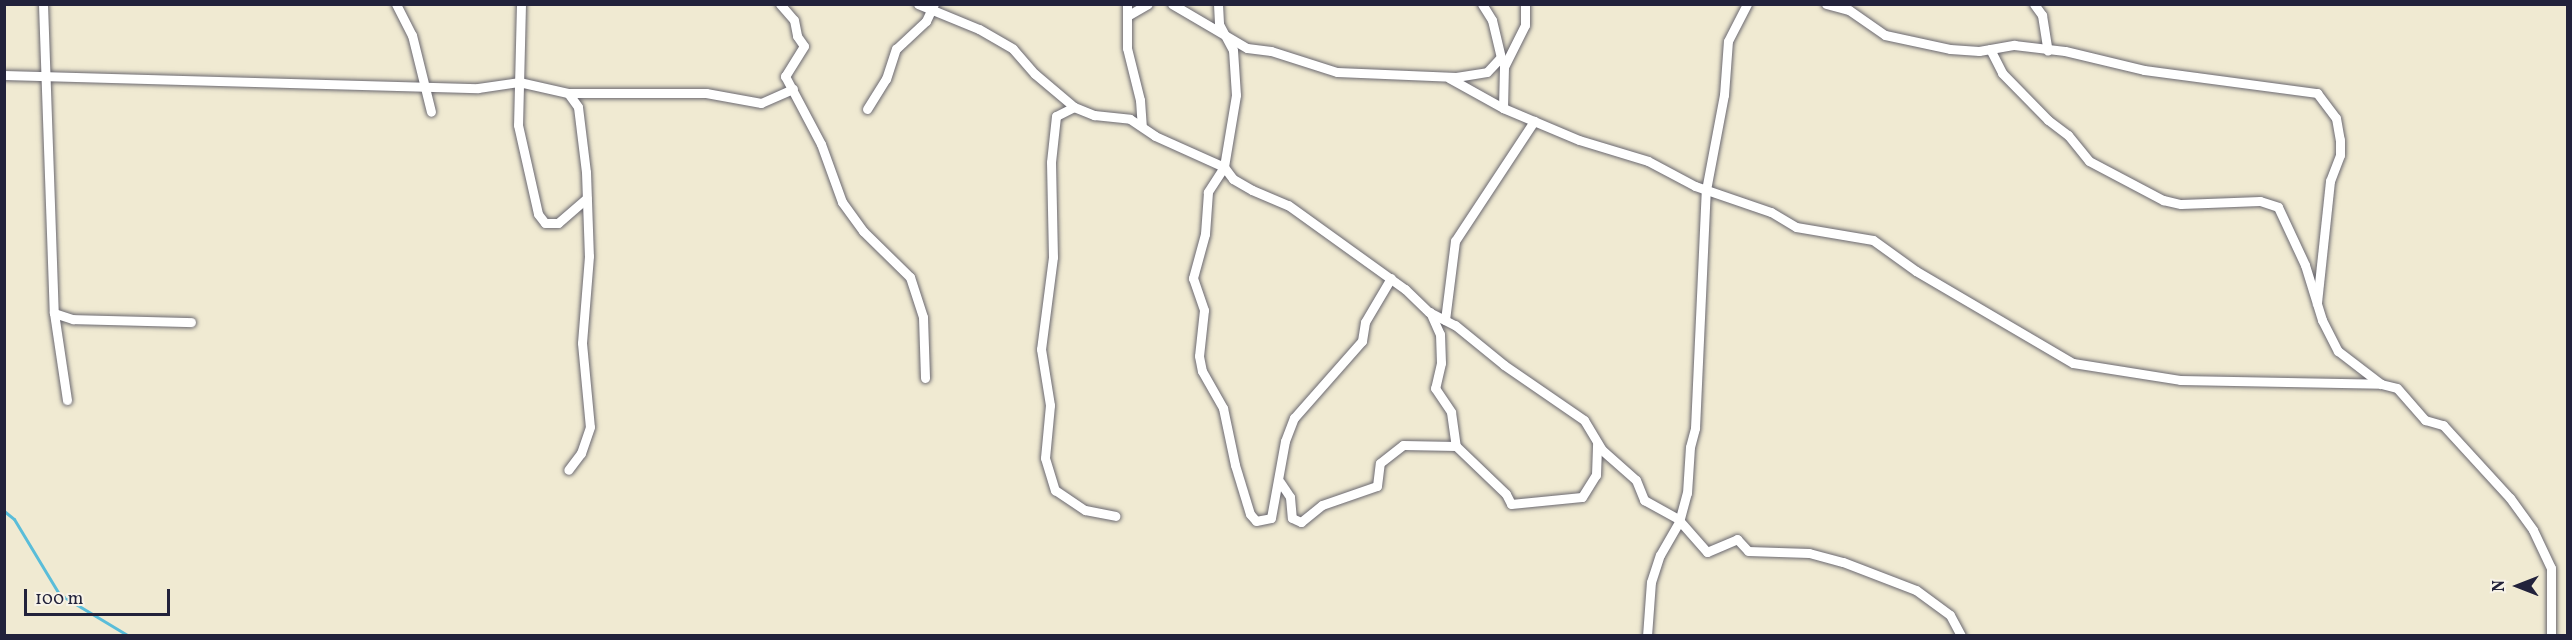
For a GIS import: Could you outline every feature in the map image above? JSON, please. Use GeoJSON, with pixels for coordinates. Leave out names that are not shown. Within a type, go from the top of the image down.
{"type":"FeatureCollection","features":[{"type":"Feature","properties":{"kind":"street"},"geometry":{"type":"LineString","coordinates":[[43,4],[54,313],[67,400]]}},
{"type":"Feature","properties":{"kind":"street"},"geometry":{"type":"LineString","coordinates":[[396,4],[412,35],[431,112]]}},
{"type":"Feature","properties":{"kind":"street"},"geometry":{"type":"LineString","coordinates":[[521,4],[519,132],[539,218],[545,223],[558,223],[586,198]]}},
{"type":"Feature","properties":{"kind":"street"},"geometry":{"type":"LineString","coordinates":[[780,4],[794,20],[796,36],[804,46],[785,76],[821,144],[842,202],[863,231],[910,277],[923,317],[925,378]]}},
{"type":"Feature","properties":{"kind":"street"},"geometry":{"type":"LineString","coordinates":[[918,4],[934,8],[1013,48],[1035,74],[1074,107],[1094,115],[1130,119],[1155,136],[1224,167],[1233,179],[1288,205],[1391,278],[1430,312],[1445,320],[1584,420],[1597,443],[1636,480],[1644,500],[1679,522],[1709,553],[1737,539],[1748,551],[1809,553],[1906,586],[1950,615],[1961,636]]}},
{"type":"Feature","properties":{"kind":"street"},"geometry":{"type":"LineString","coordinates":[[1127,4],[1127,48],[1140,100],[1142,126]]}},
{"type":"Feature","properties":{"kind":"street"},"geometry":{"type":"LineString","coordinates":[[1127,16],[1148,4]]}},
{"type":"Feature","properties":{"kind":"street"},"geometry":{"type":"LineString","coordinates":[[1172,4],[1247,48],[1271,51],[1337,72],[1447,76],[1487,72],[1502,63],[1525,25],[1525,4]]}},
{"type":"Feature","properties":{"kind":"street"},"geometry":{"type":"LineString","coordinates":[[1218,4],[1217,17],[1233,50],[1236,65],[1236,95],[1224,167],[1208,192],[1205,234],[1193,278],[1204,310],[1199,356],[1202,371],[1223,408],[1235,465],[1250,514],[1256,521],[1271,518],[1280,482],[1285,441],[1296,415],[1362,341],[1365,322],[1391,278]]}},
{"type":"Feature","properties":{"kind":"street"},"geometry":{"type":"LineString","coordinates":[[1482,4],[1492,20],[1502,63],[1503,108]]}},
{"type":"Feature","properties":{"kind":"street"},"geometry":{"type":"LineString","coordinates":[[1647,636],[1651,582],[1660,555],[1679,522],[1688,493],[1690,447],[1695,428],[1706,190],[1724,95],[1728,41],[1747,4]]}},
{"type":"Feature","properties":{"kind":"street"},"geometry":{"type":"LineString","coordinates":[[1826,4],[1849,10],[1885,35],[1963,52],[2014,45],[2144,70],[2229,80],[2243,86],[2310,91],[2323,98],[2336,118],[2340,155],[2330,181],[2317,303]]}},
{"type":"Feature","properties":{"kind":"street"},"geometry":{"type":"LineString","coordinates":[[2034,4],[2042,15],[2048,51]]}},
{"type":"Feature","properties":{"kind":"street"},"geometry":{"type":"LineString","coordinates":[[867,109],[886,79],[896,49],[934,8]]}},
{"type":"Feature","properties":{"kind":"street"},"geometry":{"type":"LineString","coordinates":[[1990,50],[2002,72],[2048,120],[2068,135],[2089,161],[2163,200],[2181,204],[2260,201],[2278,207],[2305,265],[2317,303],[2338,351],[2381,384]]}},
{"type":"Feature","properties":{"kind":"street"},"geometry":{"type":"LineString","coordinates":[[4,75],[478,88],[519,82],[568,93],[706,93],[761,103],[793,89]]}},
{"type":"Feature","properties":{"kind":"street"},"geometry":{"type":"LineString","coordinates":[[1447,76],[1503,108],[1648,161],[1706,190],[1771,212],[1796,227],[1873,240],[1916,272],[2073,363],[2180,380],[2381,384],[2397,388],[2425,420],[2443,425],[2510,498],[2533,530],[2551,568],[2551,636]]}},
{"type":"Feature","properties":{"kind":"street"},"geometry":{"type":"LineString","coordinates":[[568,93],[579,115],[586,198],[588,273],[582,342],[590,427],[581,453],[568,471]]}},
{"type":"Feature","properties":{"kind":"street"},"geometry":{"type":"LineString","coordinates":[[1074,107],[1056,116],[1051,162],[1053,257],[1041,349],[1050,405],[1045,458],[1055,490],[1084,510],[1115,516]]}},
{"type":"Feature","properties":{"kind":"street"},"geometry":{"type":"LineString","coordinates":[[1445,320],[1455,241],[1534,121]]}},
{"type":"Feature","properties":{"kind":"street"},"geometry":{"type":"LineString","coordinates":[[1430,312],[1440,334],[1441,363],[1435,388],[1451,412],[1455,446],[1506,494],[1511,504],[1582,497],[1596,475],[1597,443]]}},
{"type":"Feature","properties":{"kind":"street"},"geometry":{"type":"LineString","coordinates":[[54,313],[73,319],[191,322]]}},
{"type":"Feature","properties":{"kind":"street"},"geometry":{"type":"LineString","coordinates":[[1280,482],[1290,497],[1292,518],[1301,522],[1322,505],[1377,486],[1380,463],[1403,445],[1455,446]]}},
{"type":"Feature","properties":{"kind":"waterway"},"geometry":{"type":"LineString","coordinates":[[4,511],[14,519],[59,594],[129,636]]}}]}
